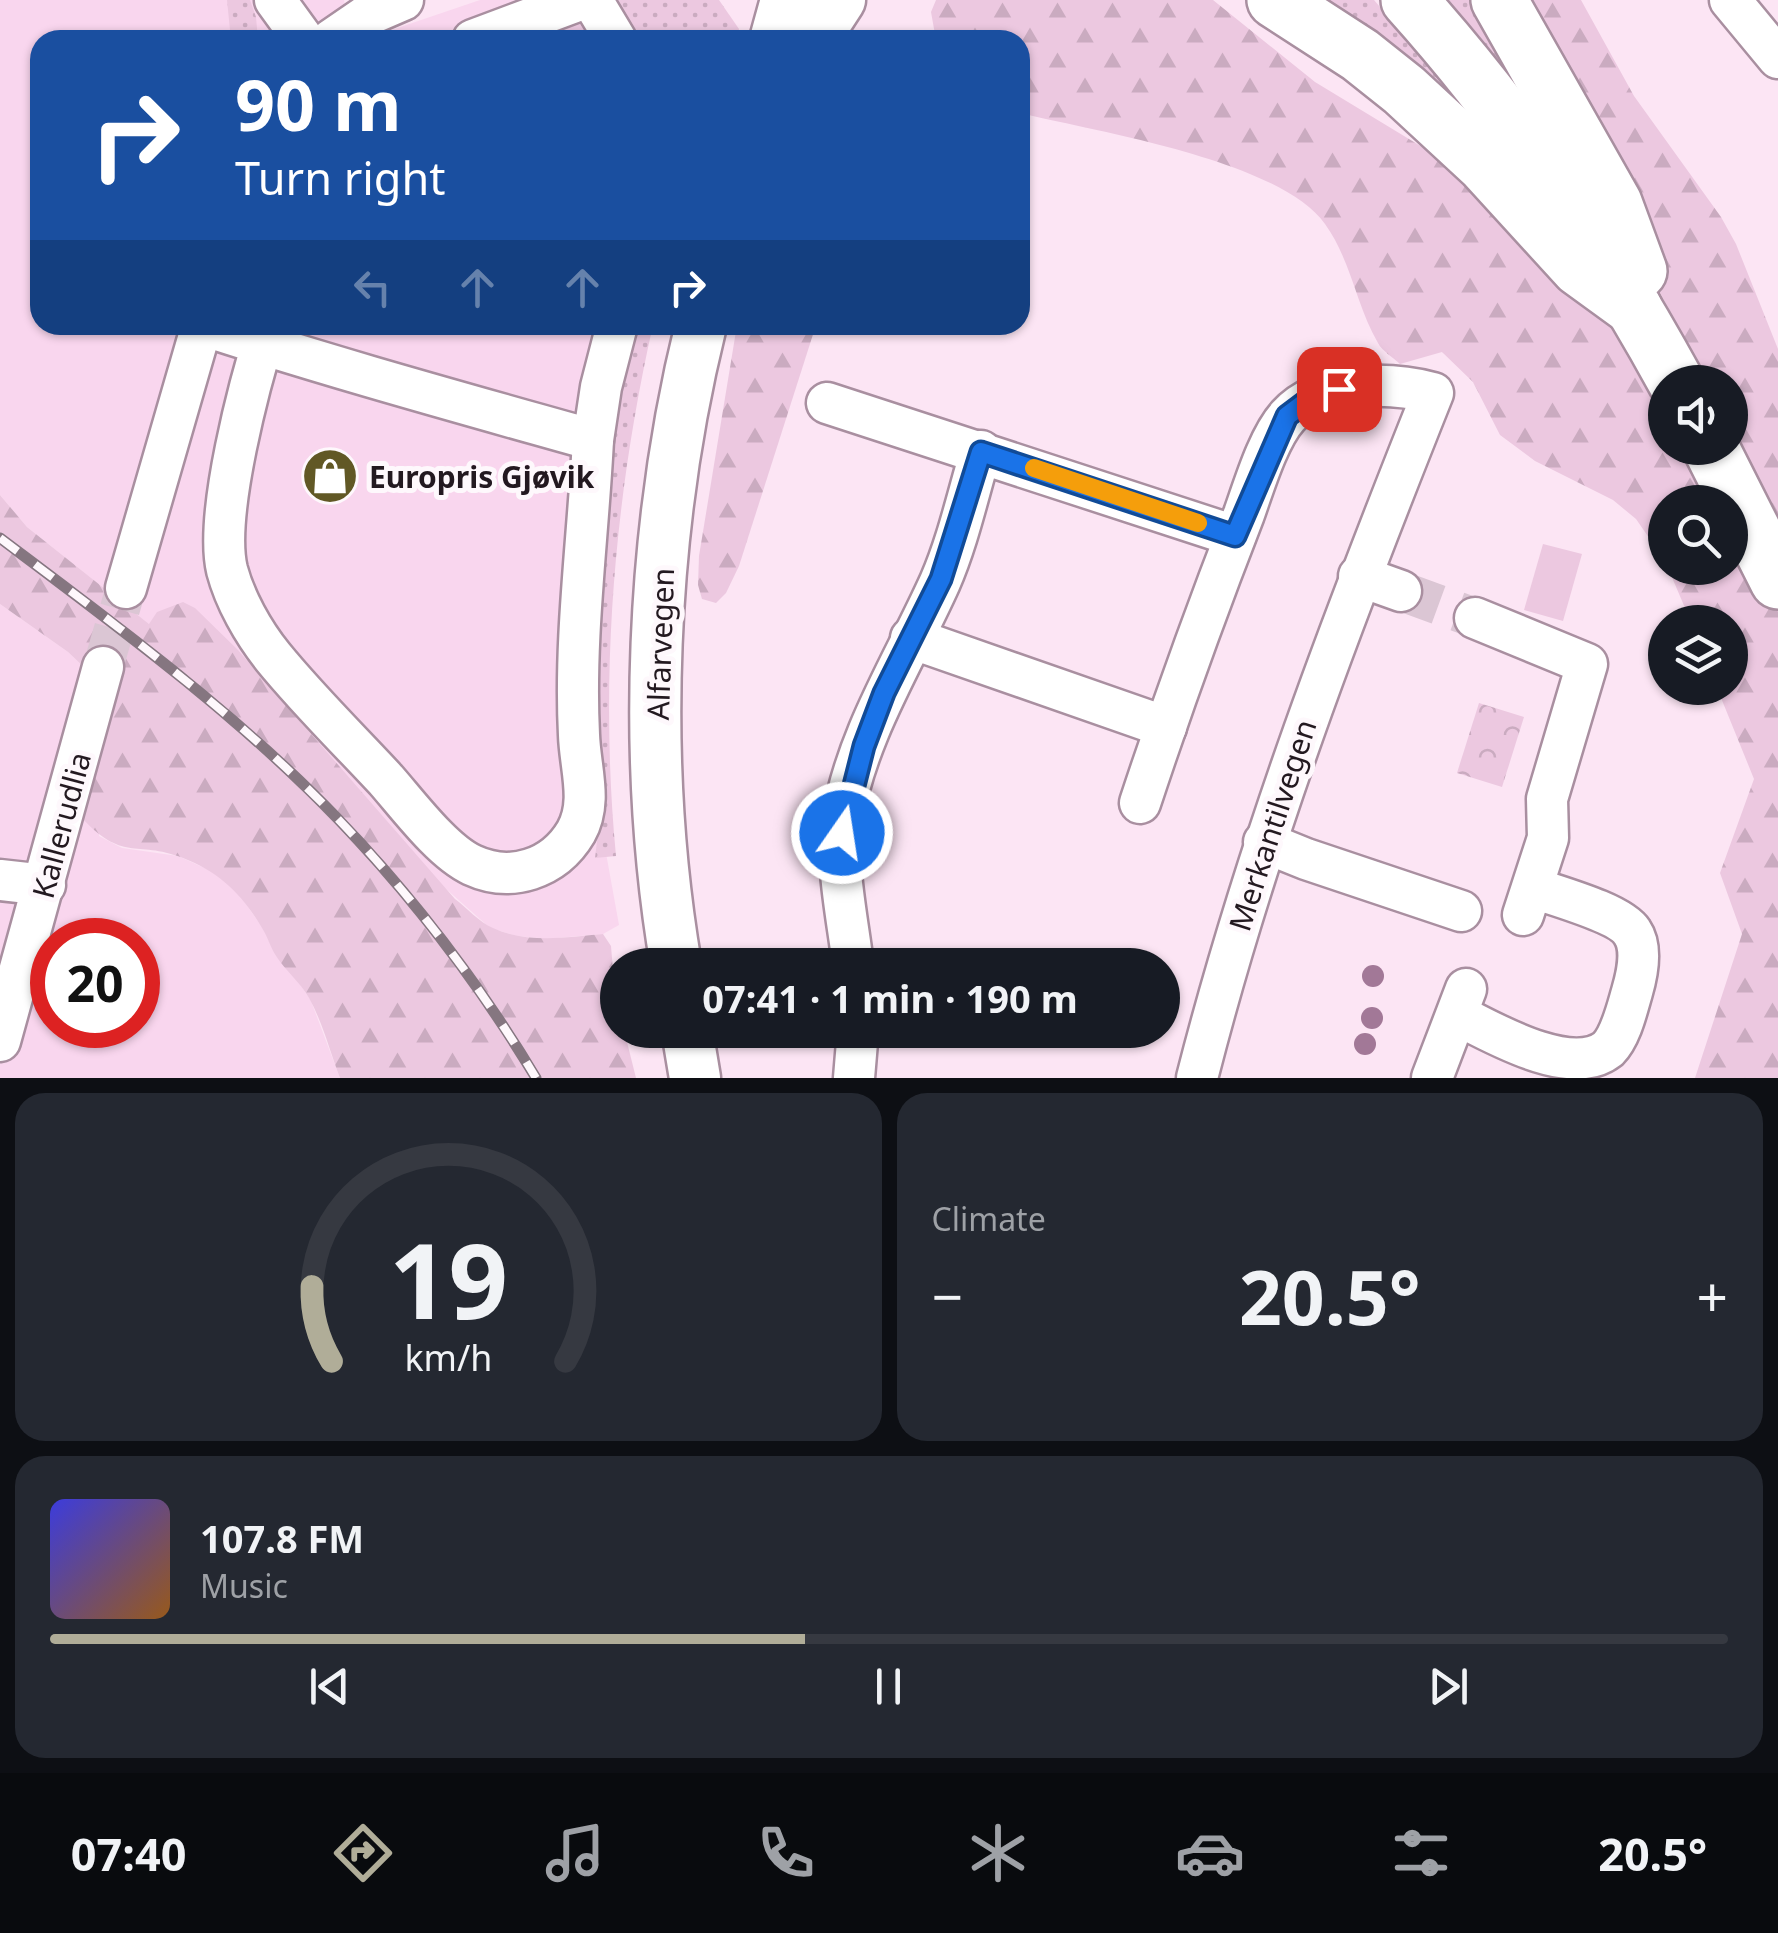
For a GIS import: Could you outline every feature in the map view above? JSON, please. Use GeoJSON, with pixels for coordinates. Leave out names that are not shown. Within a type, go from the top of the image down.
{"type":"FeatureCollection","features":[{"type":"Feature","properties":{"kind":"highway"},"geometry":{"type":"LineString","coordinates":[[1275,0],[1360,55],[1404,90],[1484,164],[1579,268],[1634,308]]}},
{"type":"Feature","properties":{"kind":"highway"},"geometry":{"type":"LineString","coordinates":[[1409,0],[1518,131],[1568,202],[1667,365]]}},
{"type":"Feature","properties":{"kind":"highway"},"geometry":{"type":"LineString","coordinates":[[1499,0],[1614,203],[1668,365]]}},
{"type":"Feature","properties":{"kind":"highway"},"geometry":{"type":"LineString","coordinates":[[1720,465],[1778,582]]}},
{"type":"Feature","properties":{"kind":"main road"},"geometry":{"type":"LineString","coordinates":[[778,30],[786,0]]}},
{"type":"Feature","properties":{"kind":"main road"},"geometry":{"type":"LineString","coordinates":[[820,30],[840,0]]}},
{"type":"Feature","properties":{"kind":"main road","name":"Alfarvegen"},"geometry":{"type":"LineString","coordinates":[[674,948],[660,826],[656,650],[671,480],[698,335]]}},
{"type":"Feature","properties":{"kind":"main road"},"geometry":{"type":"LineString","coordinates":[[689,1048],[695,1078]]}},
{"type":"Feature","properties":{"kind":"street"},"geometry":{"type":"LineString","coordinates":[[275,0],[297,30]]}},
{"type":"Feature","properties":{"kind":"street"},"geometry":{"type":"LineString","coordinates":[[346,30],[403,0]]}},
{"type":"Feature","properties":{"kind":"street"},"geometry":{"type":"LineString","coordinates":[[500,30],[580,0]]}},
{"type":"Feature","properties":{"kind":"street"},"geometry":{"type":"LineString","coordinates":[[592,0],[610,30]]}},
{"type":"Feature","properties":{"kind":"street"},"geometry":{"type":"LineString","coordinates":[[1730,0],[1778,58]]}},
{"type":"Feature","properties":{"kind":"street"},"geometry":{"type":"LineString","coordinates":[[126,588],[199,335]]}},
{"type":"Feature","properties":{"kind":"street"},"geometry":{"type":"LineString","coordinates":[[593,440],[265,335],[226,507],[223,548],[238,596],[252,626],[273,656],[406,802],[469,864],[490,871],[508,874],[531,870],[551,860],[577,830],[584,809],[578,738],[578,619],[593,440],[601,387],[615,335]]}},
{"type":"Feature","properties":{"kind":"street","name":"Merkantilvegen"},"geometry":{"type":"LineString","coordinates":[[1197,1078],[1264,842],[1360,576],[1433,393],[1401,384],[1339,389],[1311,398],[1287,416],[1235,536]]}},
{"type":"Feature","properties":{"kind":"street"},"geometry":{"type":"LineString","coordinates":[[827,403],[1235,536],[1140,804]]}},
{"type":"Feature","properties":{"kind":"street"},"geometry":{"type":"LineString","coordinates":[[850,948],[841,852],[842,820],[884,693],[941,579],[981,452]]}},
{"type":"Feature","properties":{"kind":"street"},"geometry":{"type":"LineString","coordinates":[[1360,576],[1401,591]]}},
{"type":"Feature","properties":{"kind":"street"},"geometry":{"type":"LineString","coordinates":[[1432,1078],[1462,1002],[1517,1045],[1554,1060],[1589,1058],[1608,1049],[1622,1024],[1639,954],[1632,932],[1618,921],[1529,901],[1548,838],[1547,799],[1587,664],[1475,618]]}},
{"type":"Feature","properties":{"kind":"street"},"geometry":{"type":"LineString","coordinates":[[912,638],[1166,726]]}},
{"type":"Feature","properties":{"kind":"street","name":"Kallerudlia"},"geometry":{"type":"LineString","coordinates":[[0,1041],[103,667]]}},
{"type":"Feature","properties":{"kind":"street"},"geometry":{"type":"LineString","coordinates":[[1264,842],[1306,860],[1461,910]]}},
{"type":"Feature","properties":{"kind":"street"},"geometry":{"type":"LineString","coordinates":[[0,880],[46,884]]}},
{"type":"Feature","properties":{"kind":"street"},"geometry":{"type":"LineString","coordinates":[[854,1078],[856,1048]]}},
{"type":"Feature","properties":{"kind":"shaded area"},"geometry":{"type":"Polygon","coordinates":[[[0,0],[344,0],[362,30],[30,30],[30,335],[644,335],[614,452],[604,842],[619,925],[603,934],[546,939],[490,928],[150,625],[27,527],[0,495],[0,0]]]}},
{"type":"Feature","properties":{"kind":"shaded area"},"geometry":{"type":"Polygon","coordinates":[[[480,0],[569,0],[588,30],[392,30],[480,0]]]}},
{"type":"Feature","properties":{"kind":"shaded area"},"geometry":{"type":"Polygon","coordinates":[[[0,604],[68,652],[106,688],[99,836],[122,848],[178,856],[218,874],[239,894],[264,930],[276,956],[311,1001],[340,1078],[0,1078],[0,604]]]}},
{"type":"Feature","properties":{"kind":"green space"},"geometry":{"type":"Polygon","coordinates":[[[227,0],[250,0],[257,30],[230,30],[227,0]]]}},
{"type":"Feature","properties":{"kind":"green space"},"geometry":{"type":"Polygon","coordinates":[[[611,0],[719,0],[739,29],[628,30],[611,0]]]}},
{"type":"Feature","properties":{"kind":"green space"},"geometry":{"type":"Polygon","coordinates":[[[936,0],[1213,0],[1315,82],[1465,173],[1534,228],[1527,0],[1581,0],[1634,96],[1721,217],[1736,244],[1778,349],[1778,1078],[1695,1078],[1742,934],[1720,873],[1754,779],[1724,705],[1748,705],[1748,605],[1684,605],[1675,585],[1748,585],[1748,485],[1648,485],[1648,536],[1636,519],[1613,500],[1535,461],[1500,435],[1473,382],[1442,352],[1400,364],[1382,349],[1334,238],[1302,202],[1269,182],[1229,166],[1030,115],[1030,30],[934,30],[931,12],[936,0]]]}},
{"type":"Feature","properties":{"kind":"green space"},"geometry":{"type":"Polygon","coordinates":[[[1311,0],[1374,0],[1501,149],[1311,0]]]}},
{"type":"Feature","properties":{"kind":"green space"},"geometry":{"type":"Polygon","coordinates":[[[1445,0],[1473,0],[1572,161],[1445,0]]]}},
{"type":"Feature","properties":{"kind":"green space"},"geometry":{"type":"Polygon","coordinates":[[[574,13],[587,30],[537,30],[574,13]]]}},
{"type":"Feature","properties":{"kind":"green space"},"geometry":{"type":"Polygon","coordinates":[[[633,335],[651,335],[628,456],[614,589],[609,723],[616,856],[595,858],[602,799],[590,654],[610,444],[633,335]]]}},
{"type":"Feature","properties":{"kind":"green space"},"geometry":{"type":"Polygon","coordinates":[[[735,335],[813,335],[739,566],[726,593],[716,603],[702,599],[698,585],[699,556],[735,335]]]}},
{"type":"Feature","properties":{"kind":"green space"},"geometry":{"type":"Polygon","coordinates":[[[0,495],[27,527],[149,624],[157,612],[183,602],[195,608],[238,650],[455,899],[483,922],[506,933],[534,938],[603,934],[611,948],[600,948],[600,1048],[628,1048],[636,1078],[340,1078],[309,998],[276,956],[238,895],[219,877],[183,858],[107,840],[79,815],[106,688],[68,652],[0,604],[0,495]]]}},
{"type":"Feature","properties":{"kind":"green space"},"geometry":{"type":"Polygon","coordinates":[[[1543,544],[1582,554],[1563,621],[1524,610],[1543,544]]]}},
{"type":"Feature","properties":{"kind":"green space"},"geometry":{"type":"Polygon","coordinates":[[[1479,703],[1524,717],[1502,787],[1457,773],[1479,703]]]}},
{"type":"Feature","properties":{"kind":"tunnel"},"geometry":{"type":"LineString","coordinates":[[103,667],[126,588]]}},
{"type":"Feature","properties":{"kind":"tunnel"},"geometry":{"type":"LineString","coordinates":[[1401,591],[1475,618]]}},
{"type":"Feature","properties":{"kind":"railway"},"geometry":{"type":"LineString","coordinates":[[0,538],[218,707],[338,819],[444,943],[536,1078]]}},
{"type":"Feature","properties":{"kind":"slow traffic"},"geometry":{"type":"LineString","coordinates":[[1034,468],[1198,523]]}},
{"type":"Feature","properties":{"kind":"place","name":"Europris Gjøvik"},"geometry":{"type":"Point","coordinates":[330,476]}},
{"type":"Feature","properties":{"kind":"route"},"geometry":{"type":"LineString","coordinates":[[842,833],[842,820],[864,746],[884,693],[941,579],[981,452],[1235,536],[1287,416],[1311,398],[1339,389]]}}]}
